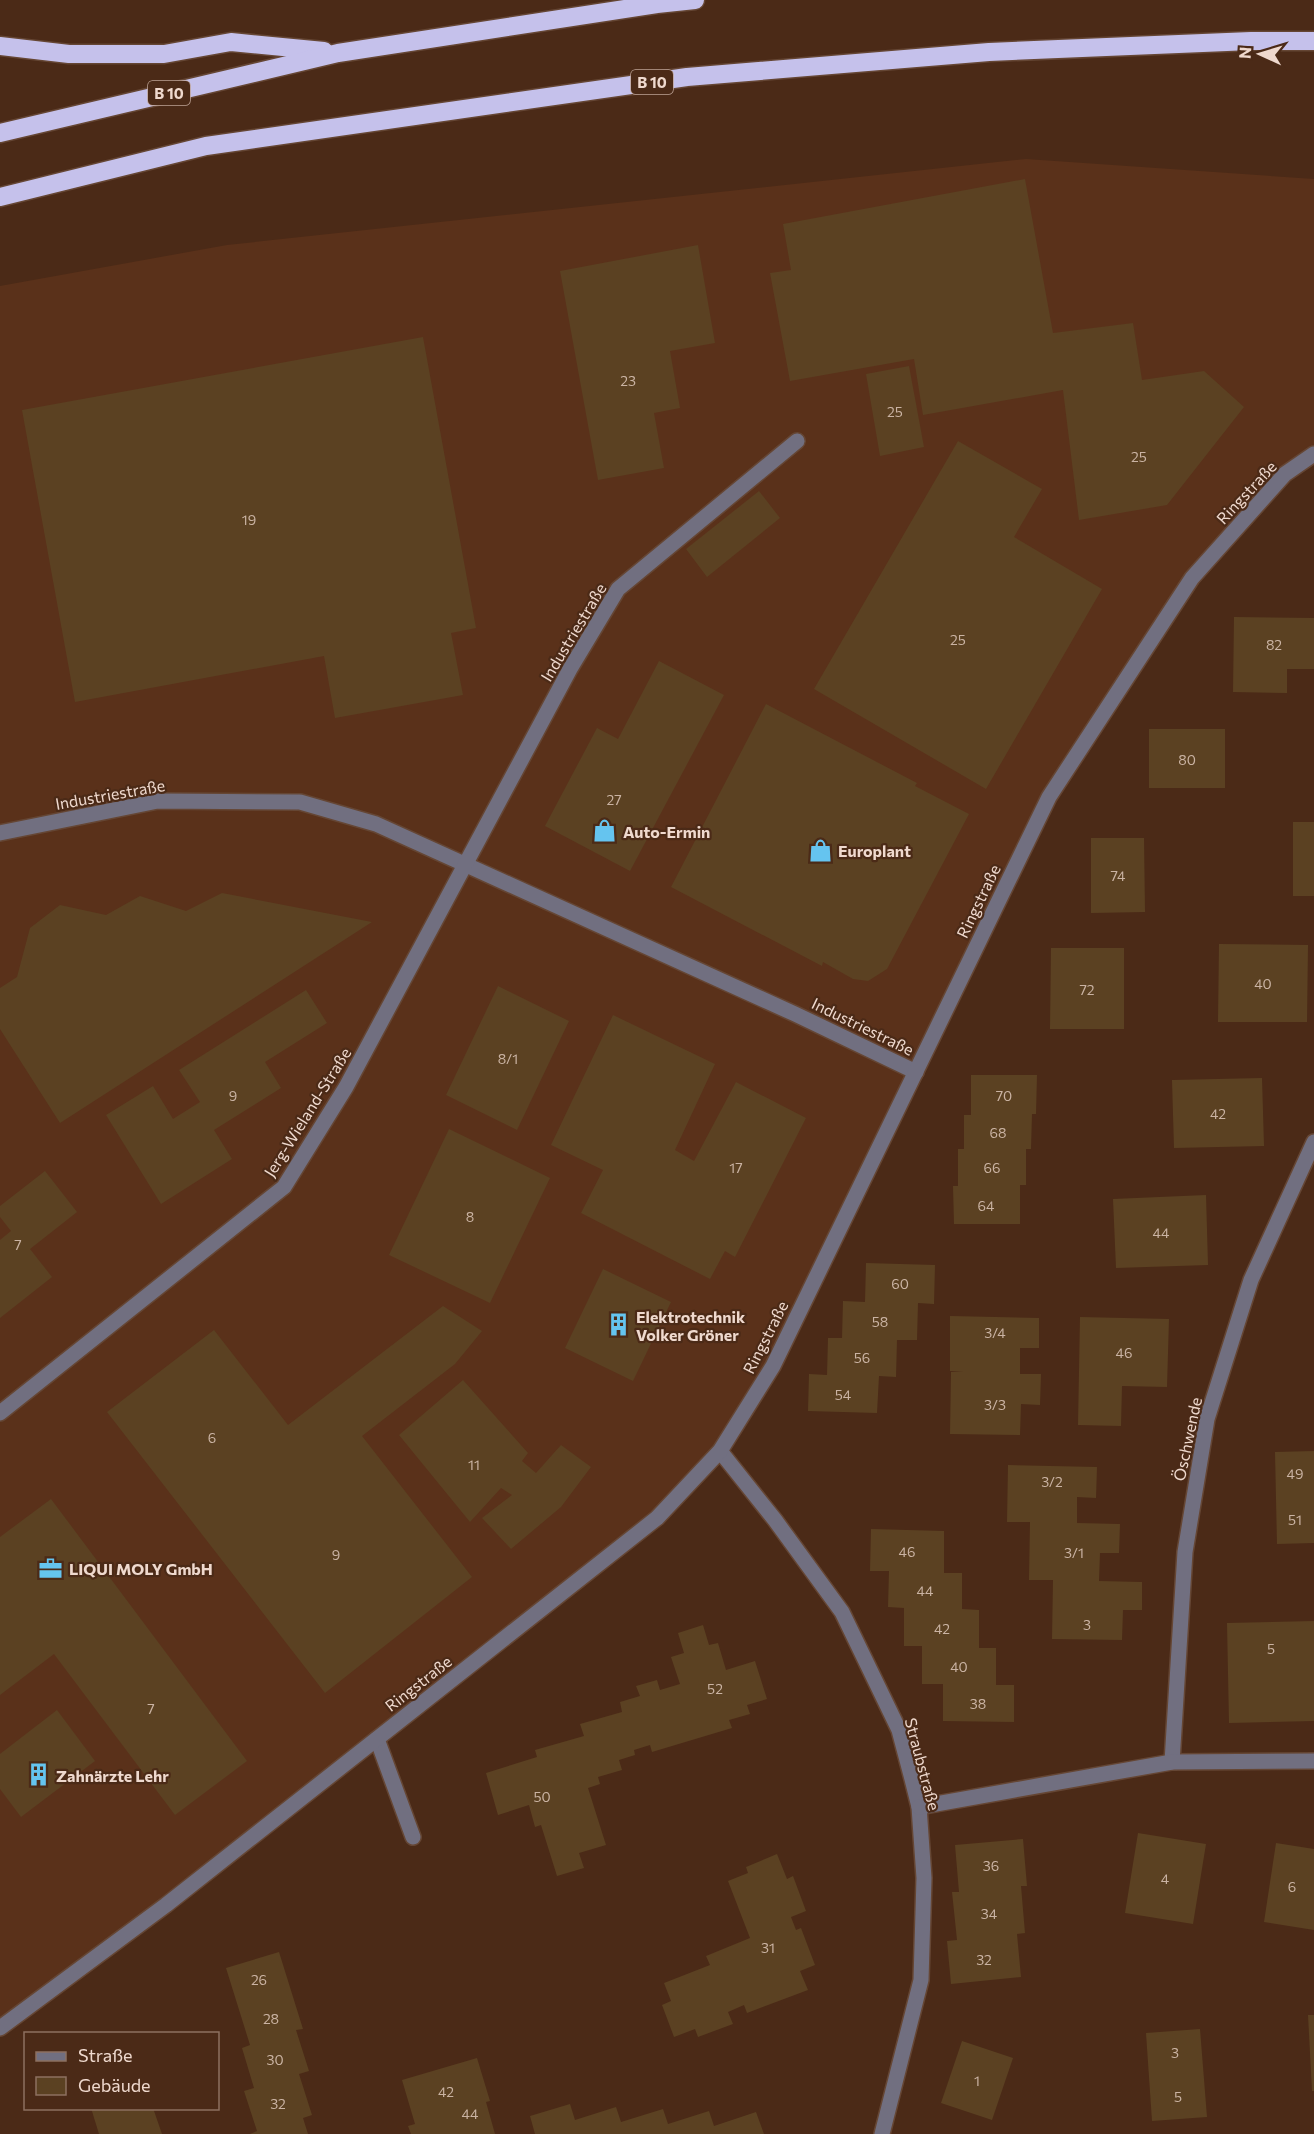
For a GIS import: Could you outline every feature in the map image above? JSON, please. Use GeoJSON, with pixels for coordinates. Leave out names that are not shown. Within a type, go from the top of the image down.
{"type":"FeatureCollection","features":[{"type":"Feature","properties":{"kind":"highway","name":"B 10"},"geometry":{"type":"LineString","coordinates":[[0,133],[338,52],[657,3],[695,0]]}},
{"type":"Feature","properties":{"kind":"highway","name":"B 10"},"geometry":{"type":"LineString","coordinates":[[0,197],[206,146],[687,77],[989,52],[1251,41],[1314,41]]}},
{"type":"Feature","properties":{"kind":"highway"},"geometry":{"type":"LineString","coordinates":[[0,46],[69,54],[164,54],[231,42],[338,52]]}},
{"type":"Feature","properties":{"kind":"street","name":"Industriestraße"},"geometry":{"type":"LineString","coordinates":[[466,865],[570,669],[618,589],[797,441]]}},
{"type":"Feature","properties":{"kind":"street","name":"Ringstraße"},"geometry":{"type":"LineString","coordinates":[[0,2028],[166,1905],[657,1518],[720,1451],[773,1366],[1049,797],[1192,578],[1285,474],[1314,454]]}},
{"type":"Feature","properties":{"kind":"street","name":"Industriestraße"},"geometry":{"type":"LineString","coordinates":[[0,833],[158,801],[300,802],[376,824],[795,1014],[916,1072]]}},
{"type":"Feature","properties":{"kind":"street","name":"Jerg-Wieland-Straße"},"geometry":{"type":"LineString","coordinates":[[0,1413],[284,1186],[346,1087],[466,865]]}},
{"type":"Feature","properties":{"kind":"street","name":"Öschwende"},"geometry":{"type":"LineString","coordinates":[[1172,1762],[1185,1552],[1207,1419],[1251,1280],[1314,1142]]}},
{"type":"Feature","properties":{"kind":"street","name":"Straubstraße"},"geometry":{"type":"LineString","coordinates":[[720,1451],[775,1520],[842,1612],[899,1730],[919,1807],[924,1878],[921,1980],[882,2134]]}},
{"type":"Feature","properties":{"kind":"street"},"geometry":{"type":"LineString","coordinates":[[377,1739],[413,1837]]}},
{"type":"Feature","properties":{"kind":"street"},"geometry":{"type":"LineString","coordinates":[[919,1807],[1172,1762],[1314,1761]]}},
{"type":"Feature","properties":{"kind":"shaded area"},"geometry":{"type":"Polygon","coordinates":[[[1026,159],[1314,179],[1314,454],[1192,578],[1049,797],[916,1072],[720,1451],[657,1518],[0,2028],[0,286],[227,245],[1026,159]]]}},
{"type":"Feature","properties":{"kind":"building"},"geometry":{"type":"Polygon","coordinates":[[[1025,179],[1053,333],[1133,323],[1142,380],[1204,371],[1244,407],[1167,505],[1079,520],[1063,390],[923,415],[914,359],[790,381],[770,273],[791,270],[783,224],[1025,179]]]}},
{"type":"Feature","properties":{"kind":"building"},"geometry":{"type":"Polygon","coordinates":[[[698,245],[715,343],[670,351],[680,408],[654,413],[664,468],[598,480],[560,271],[698,245]]]}},
{"type":"Feature","properties":{"kind":"building"},"geometry":{"type":"Polygon","coordinates":[[[423,337],[476,628],[451,633],[463,695],[335,718],[324,656],[75,702],[22,410],[423,337]]]}},
{"type":"Feature","properties":{"kind":"building"},"geometry":{"type":"Polygon","coordinates":[[[909,366],[924,447],[880,456],[866,374],[909,366]]]}},
{"type":"Feature","properties":{"kind":"building"},"geometry":{"type":"Polygon","coordinates":[[[958,441],[1042,489],[1014,537],[1102,589],[986,789],[814,689],[958,441]]]}},
{"type":"Feature","properties":{"kind":"building"},"geometry":{"type":"Polygon","coordinates":[[[759,491],[780,518],[707,577],[686,549],[759,491]]]}},
{"type":"Feature","properties":{"kind":"building"},"geometry":{"type":"Polygon","coordinates":[[[1234,617],[1314,618],[1314,669],[1287,669],[1287,693],[1233,692],[1234,617]]]}},
{"type":"Feature","properties":{"kind":"building"},"geometry":{"type":"Polygon","coordinates":[[[659,661],[724,695],[630,871],[545,826],[597,728],[618,739],[659,661]]]}},
{"type":"Feature","properties":{"kind":"building","name":"Europlant"},"geometry":{"type":"Polygon","coordinates":[[[766,704],[917,783],[915,786],[969,814],[887,969],[868,981],[853,979],[823,962],[822,966],[671,887],[766,704]]]}},
{"type":"Feature","properties":{"kind":"building"},"geometry":{"type":"Polygon","coordinates":[[[1149,729],[1225,729],[1225,788],[1149,788],[1149,729]]]}},
{"type":"Feature","properties":{"kind":"building"},"geometry":{"type":"Polygon","coordinates":[[[1293,822],[1314,822],[1314,896],[1293,896],[1293,822]]]}},
{"type":"Feature","properties":{"kind":"building"},"geometry":{"type":"Polygon","coordinates":[[[1091,838],[1144,838],[1145,912],[1091,913],[1091,838]]]}},
{"type":"Feature","properties":{"kind":"building"},"geometry":{"type":"Polygon","coordinates":[[[222,893],[372,922],[60,1123],[0,1029],[0,988],[17,977],[30,928],[60,905],[106,915],[140,896],[186,911],[222,893]]]}},
{"type":"Feature","properties":{"kind":"building"},"geometry":{"type":"Polygon","coordinates":[[[1219,944],[1308,945],[1307,1022],[1218,1022],[1219,944]]]}},
{"type":"Feature","properties":{"kind":"building"},"geometry":{"type":"Polygon","coordinates":[[[1051,948],[1124,948],[1124,1029],[1050,1029],[1051,948]]]}},
{"type":"Feature","properties":{"kind":"building"},"geometry":{"type":"Polygon","coordinates":[[[498,986],[569,1021],[517,1130],[446,1095],[498,986]]]}},
{"type":"Feature","properties":{"kind":"building"},"geometry":{"type":"Polygon","coordinates":[[[306,990],[327,1023],[265,1062],[281,1088],[214,1130],[232,1159],[161,1204],[106,1115],[153,1086],[173,1119],[200,1102],[179,1070],[306,990]]]}},
{"type":"Feature","properties":{"kind":"building"},"geometry":{"type":"Polygon","coordinates":[[[613,1015],[715,1064],[675,1150],[694,1161],[736,1082],[806,1118],[735,1257],[725,1251],[710,1279],[581,1213],[603,1170],[551,1145],[613,1015]]]}},
{"type":"Feature","properties":{"kind":"building"},"geometry":{"type":"Polygon","coordinates":[[[971,1075],[1037,1075],[1036,1114],[1032,1114],[1031,1149],[1026,1149],[1026,1185],[1020,1185],[1020,1224],[954,1224],[953,1186],[958,1186],[958,1149],[964,1149],[964,1115],[971,1115],[971,1075]]]}},
{"type":"Feature","properties":{"kind":"building"},"geometry":{"type":"Polygon","coordinates":[[[1262,1078],[1264,1146],[1174,1148],[1172,1080],[1262,1078]]]}},
{"type":"Feature","properties":{"kind":"building"},"geometry":{"type":"Polygon","coordinates":[[[449,1129],[550,1178],[490,1303],[389,1255],[449,1129]]]}},
{"type":"Feature","properties":{"kind":"building"},"geometry":{"type":"Polygon","coordinates":[[[45,1171],[77,1212],[30,1249],[52,1277],[0,1318],[0,1240],[11,1231],[0,1217],[0,1206],[45,1171]]]}},
{"type":"Feature","properties":{"kind":"building"},"geometry":{"type":"Polygon","coordinates":[[[1206,1195],[1208,1265],[1116,1268],[1113,1199],[1206,1195]]]}},
{"type":"Feature","properties":{"kind":"building"},"geometry":{"type":"Polygon","coordinates":[[[866,1263],[935,1265],[934,1304],[918,1303],[917,1340],[897,1340],[896,1377],[879,1376],[877,1413],[808,1411],[809,1374],[827,1375],[828,1338],[842,1338],[843,1301],[865,1302],[866,1263]]]}},
{"type":"Feature","properties":{"kind":"building","name":"Elektrotechnik Volker Gröner"},"geometry":{"type":"Polygon","coordinates":[[[603,1269],[671,1302],[633,1381],[565,1348],[603,1269]]]}},
{"type":"Feature","properties":{"kind":"building"},"geometry":{"type":"Polygon","coordinates":[[[443,1306],[482,1331],[455,1364],[362,1436],[472,1577],[325,1693],[107,1412],[214,1330],[288,1425],[443,1306]]]}},
{"type":"Feature","properties":{"kind":"building"},"geometry":{"type":"Polygon","coordinates":[[[950,1316],[1039,1318],[1039,1348],[1020,1348],[1020,1374],[1041,1374],[1040,1405],[1021,1404],[1020,1435],[950,1434],[951,1372],[963,1372],[950,1371],[950,1316]]]}},
{"type":"Feature","properties":{"kind":"building"},"geometry":{"type":"Polygon","coordinates":[[[1080,1317],[1169,1319],[1167,1387],[1122,1386],[1121,1426],[1078,1425],[1080,1317]]]}},
{"type":"Feature","properties":{"kind":"building"},"geometry":{"type":"Polygon","coordinates":[[[463,1380],[528,1453],[522,1461],[536,1473],[561,1445],[591,1467],[561,1507],[511,1549],[482,1518],[512,1495],[501,1488],[470,1522],[399,1435],[463,1380]]]}},
{"type":"Feature","properties":{"kind":"building"},"geometry":{"type":"Polygon","coordinates":[[[1314,1451],[1314,1543],[1277,1544],[1275,1452],[1314,1451]]]}},
{"type":"Feature","properties":{"kind":"building"},"geometry":{"type":"Polygon","coordinates":[[[1008,1465],[1097,1467],[1096,1498],[1077,1497],[1077,1523],[1120,1524],[1119,1553],[1100,1553],[1099,1581],[1142,1582],[1142,1610],[1123,1610],[1122,1640],[1052,1639],[1053,1580],[1029,1580],[1030,1522],[1007,1522],[1008,1465]]]}},
{"type":"Feature","properties":{"kind":"building"},"geometry":{"type":"Polygon","coordinates":[[[51,1499],[247,1761],[175,1815],[54,1654],[0,1695],[0,1537],[51,1499]]]}},
{"type":"Feature","properties":{"kind":"building"},"geometry":{"type":"Polygon","coordinates":[[[871,1529],[944,1531],[944,1573],[962,1573],[962,1609],[979,1610],[979,1648],[996,1648],[996,1685],[1014,1685],[1014,1722],[943,1721],[943,1684],[922,1684],[922,1646],[904,1646],[904,1608],[888,1607],[889,1571],[870,1571],[871,1529]]]}},
{"type":"Feature","properties":{"kind":"building"},"geometry":{"type":"Polygon","coordinates":[[[1314,1621],[1314,1721],[1229,1723],[1227,1623],[1314,1621]]]}},
{"type":"Feature","properties":{"kind":"building"},"geometry":{"type":"Polygon","coordinates":[[[703,1625],[709,1645],[718,1643],[726,1670],[755,1661],[767,1699],[747,1705],[750,1714],[729,1720],[732,1728],[652,1752],[650,1745],[634,1750],[635,1755],[619,1760],[622,1770],[598,1777],[600,1784],[588,1788],[606,1845],[579,1853],[584,1868],[557,1876],[541,1825],[535,1827],[529,1805],[498,1815],[486,1773],[537,1757],[535,1750],[584,1736],[580,1724],[622,1712],[620,1702],[640,1696],[636,1686],[657,1680],[660,1690],[680,1684],[671,1657],[684,1653],[678,1633],[703,1625]]]}},
{"type":"Feature","properties":{"kind":"building","name":"Zahnärzte Lehr"},"geometry":{"type":"Polygon","coordinates":[[[57,1710],[95,1761],[21,1817],[0,1789],[0,1754],[57,1710]]]}},
{"type":"Feature","properties":{"kind":"building"},"geometry":{"type":"Polygon","coordinates":[[[1138,1833],[1206,1844],[1193,1924],[1125,1913],[1138,1833]]]}},
{"type":"Feature","properties":{"kind":"building"},"geometry":{"type":"Polygon","coordinates":[[[1023,1839],[1027,1886],[1021,1886],[1025,1933],[1017,1934],[1021,1977],[951,1984],[947,1941],[957,1940],[952,1892],[959,1892],[955,1845],[1023,1839]]]}},
{"type":"Feature","properties":{"kind":"building"},"geometry":{"type":"Polygon","coordinates":[[[1276,1843],[1314,1849],[1314,1930],[1264,1922],[1276,1843]]]}},
{"type":"Feature","properties":{"kind":"building"},"geometry":{"type":"Polygon","coordinates":[[[777,1854],[787,1879],[793,1876],[806,1911],[791,1917],[796,1930],[801,1928],[815,1965],[800,1971],[808,1990],[747,2013],[744,2005],[728,2012],[733,2024],[698,2037],[695,2029],[674,2037],[662,2005],[671,2001],[664,1983],[710,1965],[706,1956],[750,1938],[728,1881],[748,1873],[746,1867],[777,1854]]]}},
{"type":"Feature","properties":{"kind":"building"},"geometry":{"type":"Polygon","coordinates":[[[279,1952],[303,2029],[296,2030],[309,2071],[299,2074],[312,2115],[303,2118],[308,2134],[250,2134],[257,2131],[244,2091],[254,2088],[242,2048],[250,2045],[226,1968],[279,1952]]]}},
{"type":"Feature","properties":{"kind":"building"},"geometry":{"type":"Polygon","coordinates":[[[1308,2015],[1314,2015],[1314,2091],[1312,2091],[1308,2015]]]}},
{"type":"Feature","properties":{"kind":"building"},"geometry":{"type":"Polygon","coordinates":[[[1200,2029],[1207,2117],[1152,2121],[1146,2033],[1200,2029]]]}},
{"type":"Feature","properties":{"kind":"building"},"geometry":{"type":"Polygon","coordinates":[[[962,2041],[1013,2058],[992,2120],[941,2103],[962,2041]]]}},
{"type":"Feature","properties":{"kind":"building"},"geometry":{"type":"Polygon","coordinates":[[[477,2058],[490,2101],[486,2102],[495,2134],[411,2134],[408,2126],[415,2124],[402,2080],[477,2058]]]}},
{"type":"Feature","properties":{"kind":"building"},"geometry":{"type":"Polygon","coordinates":[[[570,2104],[575,2120],[616,2107],[621,2122],[663,2109],[668,2124],[709,2111],[714,2126],[756,2112],[764,2134],[535,2134],[530,2116],[570,2104]]]}},
{"type":"Feature","properties":{"kind":"building"},"geometry":{"type":"Polygon","coordinates":[[[92,2110],[154,2110],[162,2134],[99,2134],[92,2110]]]}},
{"type":"Feature","properties":{"kind":"place","name":"Auto-Ermin"},"geometry":{"type":"Point","coordinates":[605,831]}},
{"type":"Feature","properties":{"kind":"place","name":"Europlant"},"geometry":{"type":"Point","coordinates":[820,850]}},
{"type":"Feature","properties":{"kind":"place","name":"Elektrotechnik Volker Gröner"},"geometry":{"type":"Point","coordinates":[618,1325]}},
{"type":"Feature","properties":{"kind":"place","name":"LIQUI MOLY GmbH"},"geometry":{"type":"Point","coordinates":[51,1568]}},
{"type":"Feature","properties":{"kind":"place","name":"Zahnärzte Lehr"},"geometry":{"type":"Point","coordinates":[38,1775]}}]}
